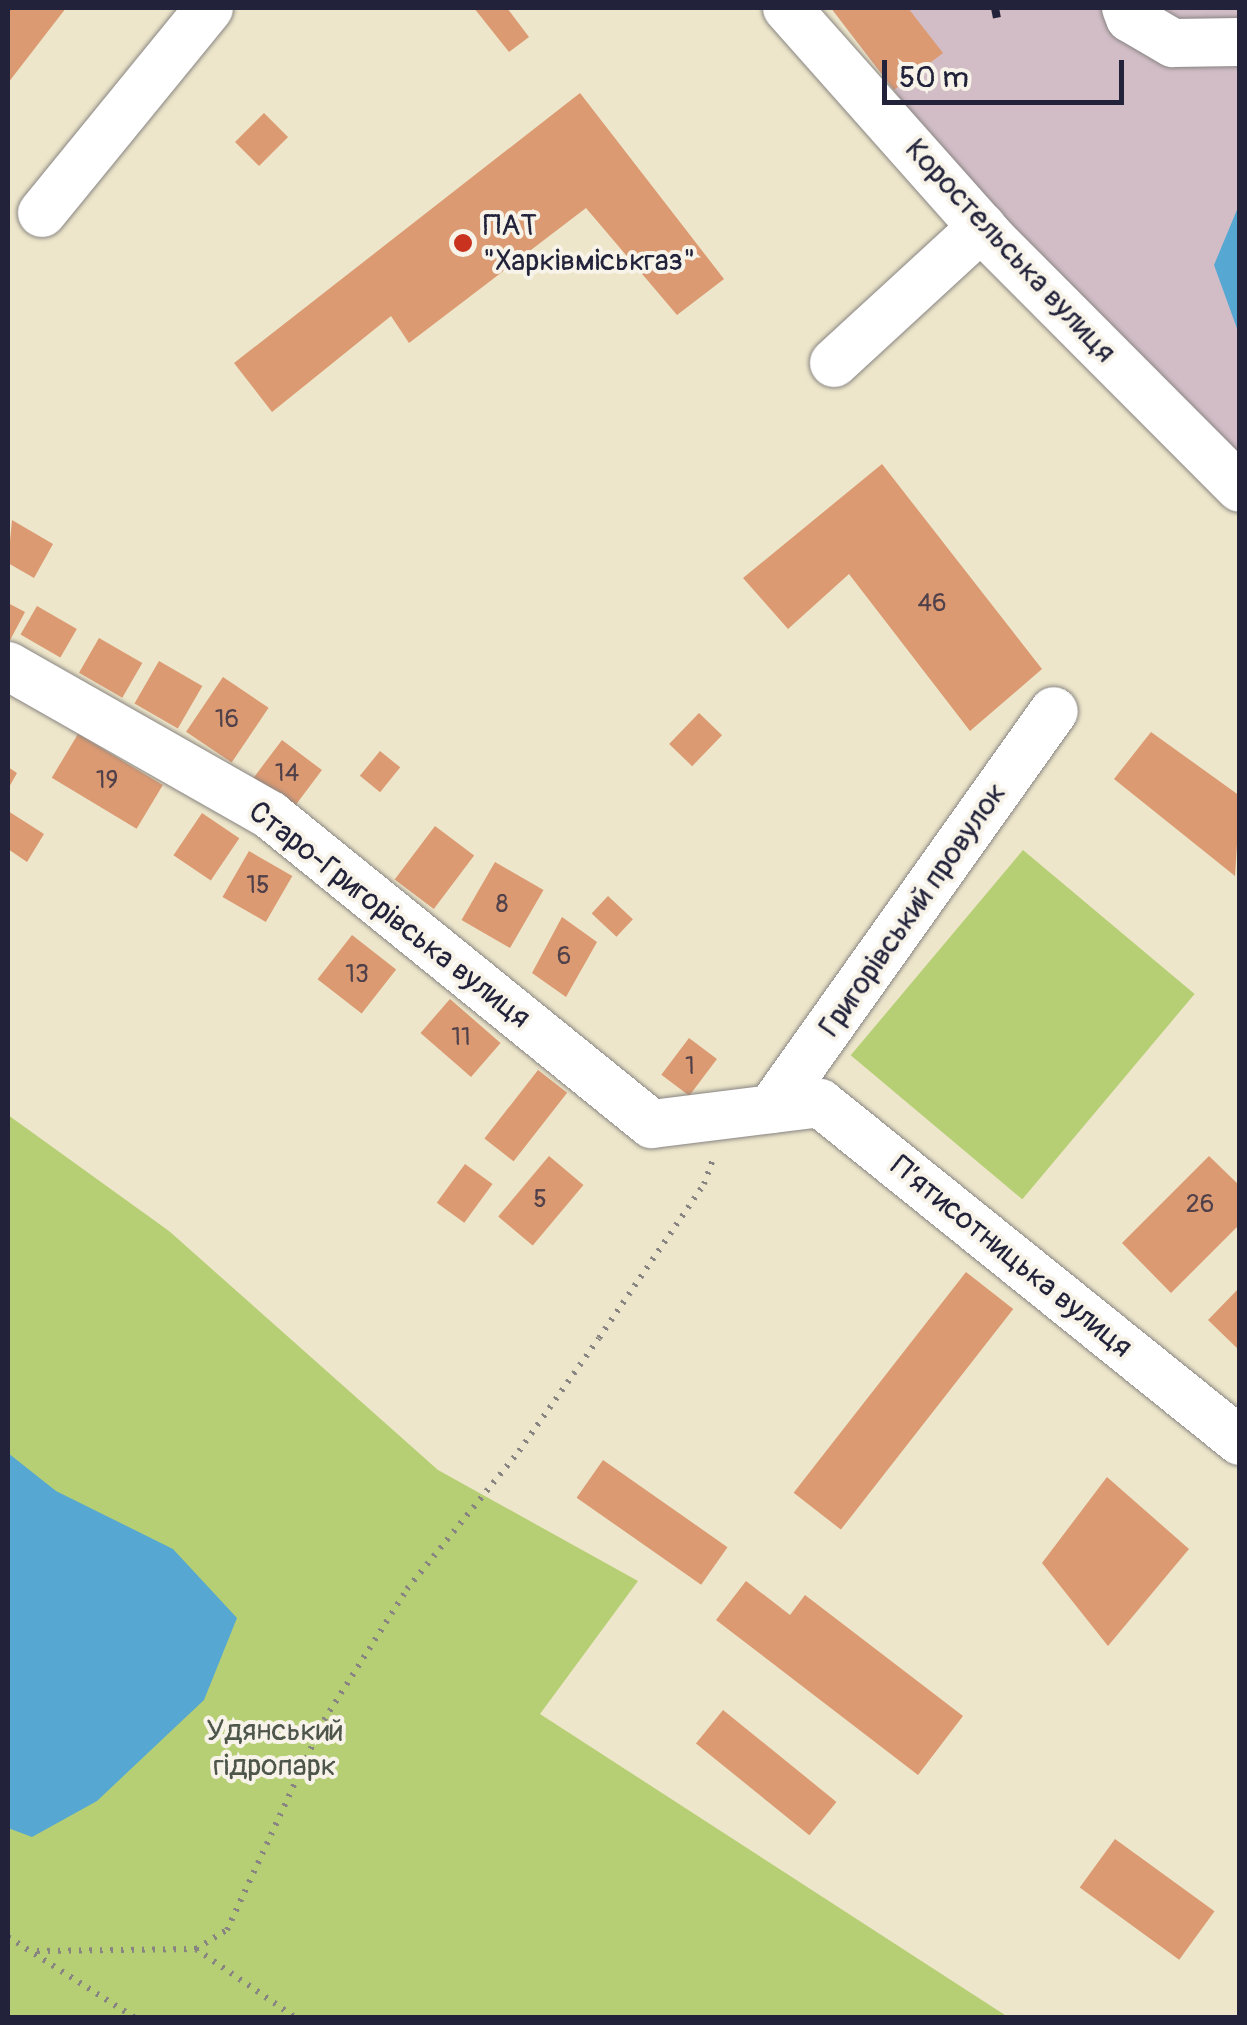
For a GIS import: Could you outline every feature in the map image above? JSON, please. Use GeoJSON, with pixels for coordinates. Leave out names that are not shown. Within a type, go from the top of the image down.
{"type":"FeatureCollection","features":[{"type":"Feature","properties":{"kind":"street"},"geometry":{"type":"LineString","coordinates":[[42,214],[210,8]]}},
{"type":"Feature","properties":{"kind":"street","name":"Коростельська вулиця"},"geometry":{"type":"LineString","coordinates":[[787,8],[982,228],[1240,488]]}},
{"type":"Feature","properties":{"kind":"street"},"geometry":{"type":"LineString","coordinates":[[1126,8],[1130,18],[1173,43],[1240,42]]}},
{"type":"Feature","properties":{"kind":"street"},"geometry":{"type":"LineString","coordinates":[[834,363],[982,228]]}},
{"type":"Feature","properties":{"kind":"street","name":"Старо-Григорівська вулиця"},"geometry":{"type":"LineString","coordinates":[[8,666],[270,815],[652,1124],[750,1112]]}},
{"type":"Feature","properties":{"kind":"street","name":"Григорівський провулок"},"geometry":{"type":"LineString","coordinates":[[750,1112],[1054,711]]}},
{"type":"Feature","properties":{"kind":"street","name":"П’ятисотницька вулиця"},"geometry":{"type":"LineString","coordinates":[[750,1112],[820,1104],[1240,1441]]}},
{"type":"Feature","properties":{"kind":"path"},"geometry":{"type":"LineString","coordinates":[[37,1951],[196,1949],[227,1930],[324,1720],[407,1589],[520,1451],[750,1112]]}},
{"type":"Feature","properties":{"kind":"path"},"geometry":{"type":"LineString","coordinates":[[8,1937],[37,1951],[135,2018]]}},
{"type":"Feature","properties":{"kind":"path"},"geometry":{"type":"LineString","coordinates":[[196,1949],[296,2018]]}},
{"type":"Feature","properties":{"kind":"shaded area"},"geometry":{"type":"Polygon","coordinates":[[[831,8],[1239,8],[1239,466],[1018,252],[831,8]]]}},
{"type":"Feature","properties":{"kind":"green space"},"geometry":{"type":"Polygon","coordinates":[[[1023,850],[1195,994],[1022,1199],[851,1055],[1023,850]]]}},
{"type":"Feature","properties":{"kind":"green space","name":"Удянський гідропарк"},"geometry":{"type":"Polygon","coordinates":[[[8,1115],[169,1231],[438,1470],[638,1581],[540,1714],[1008,2017],[8,2017],[8,1115]]]}},
{"type":"Feature","properties":{"kind":"water"},"geometry":{"type":"Polygon","coordinates":[[[1239,205],[1239,334],[1214,265],[1239,205]]]}},
{"type":"Feature","properties":{"kind":"water"},"geometry":{"type":"Polygon","coordinates":[[[8,1453],[56,1491],[173,1549],[237,1618],[204,1700],[97,1801],[32,1837],[8,1828],[8,1453]]]}},
{"type":"Feature","properties":{"kind":"building"},"geometry":{"type":"Polygon","coordinates":[[[8,8],[66,8],[8,83],[8,8]]]}},
{"type":"Feature","properties":{"kind":"building"},"geometry":{"type":"Polygon","coordinates":[[[474,8],[507,8],[529,37],[509,52],[474,8]]]}},
{"type":"Feature","properties":{"kind":"building"},"geometry":{"type":"Polygon","coordinates":[[[831,8],[908,8],[943,53],[894,90],[831,8]]]}},
{"type":"Feature","properties":{"kind":"building","name":"ПАТ \"Харківміськгаз\""},"geometry":{"type":"Polygon","coordinates":[[[580,93],[724,279],[677,315],[586,208],[409,343],[391,316],[272,412],[234,363],[580,93]]]}},
{"type":"Feature","properties":{"kind":"building"},"geometry":{"type":"Polygon","coordinates":[[[264,113],[288,137],[259,166],[235,142],[264,113]]]}},
{"type":"Feature","properties":{"kind":"building"},"geometry":{"type":"Polygon","coordinates":[[[882,464],[1042,669],[970,731],[849,574],[788,629],[743,578],[882,464]]]}},
{"type":"Feature","properties":{"kind":"building"},"geometry":{"type":"Polygon","coordinates":[[[12,520],[53,544],[34,578],[8,563],[12,520]]]}},
{"type":"Feature","properties":{"kind":"building"},"geometry":{"type":"Polygon","coordinates":[[[8,603],[25,612],[8,644],[8,603]]]}},
{"type":"Feature","properties":{"kind":"building"},"geometry":{"type":"Polygon","coordinates":[[[37,606],[77,629],[60,658],[20,635],[37,606]]]}},
{"type":"Feature","properties":{"kind":"building"},"geometry":{"type":"Polygon","coordinates":[[[99,638],[142,663],[122,698],[79,673],[99,638]]]}},
{"type":"Feature","properties":{"kind":"building"},"geometry":{"type":"Polygon","coordinates":[[[159,661],[202,686],[178,728],[134,703],[159,661]]]}},
{"type":"Feature","properties":{"kind":"building"},"geometry":{"type":"Polygon","coordinates":[[[223,677],[269,708],[232,762],[186,732],[223,677]]]}},
{"type":"Feature","properties":{"kind":"building"},"geometry":{"type":"Polygon","coordinates":[[[699,713],[722,735],[692,766],[669,744],[699,713]]]}},
{"type":"Feature","properties":{"kind":"building"},"geometry":{"type":"Polygon","coordinates":[[[1151,732],[1240,796],[1235,876],[1114,779],[1151,732]]]}},
{"type":"Feature","properties":{"kind":"building"},"geometry":{"type":"Polygon","coordinates":[[[78,734],[163,785],[137,829],[52,778],[78,734]]]}},
{"type":"Feature","properties":{"kind":"building"},"geometry":{"type":"Polygon","coordinates":[[[282,740],[322,770],[294,808],[254,778],[282,740]]]}},
{"type":"Feature","properties":{"kind":"building"},"geometry":{"type":"Polygon","coordinates":[[[380,751],[400,767],[380,792],[360,776],[380,751]]]}},
{"type":"Feature","properties":{"kind":"building"},"geometry":{"type":"Polygon","coordinates":[[[8,767],[17,773],[8,789],[8,767]]]}},
{"type":"Feature","properties":{"kind":"building"},"geometry":{"type":"Polygon","coordinates":[[[8,811],[44,834],[27,862],[8,849],[8,811]]]}},
{"type":"Feature","properties":{"kind":"building"},"geometry":{"type":"Polygon","coordinates":[[[202,813],[239,838],[211,880],[173,855],[202,813]]]}},
{"type":"Feature","properties":{"kind":"building"},"geometry":{"type":"Polygon","coordinates":[[[435,826],[474,855],[434,909],[395,880],[435,826]]]}},
{"type":"Feature","properties":{"kind":"building"},"geometry":{"type":"Polygon","coordinates":[[[249,851],[292,876],[266,922],[222,897],[249,851]]]}},
{"type":"Feature","properties":{"kind":"building"},"geometry":{"type":"Polygon","coordinates":[[[495,862],[543,890],[510,948],[462,920],[495,862]]]}},
{"type":"Feature","properties":{"kind":"building"},"geometry":{"type":"Polygon","coordinates":[[[608,896],[633,919],[616,937],[592,914],[608,896]]]}},
{"type":"Feature","properties":{"kind":"building"},"geometry":{"type":"Polygon","coordinates":[[[562,917],[597,942],[566,997],[532,973],[562,917]]]}},
{"type":"Feature","properties":{"kind":"building"},"geometry":{"type":"Polygon","coordinates":[[[352,935],[396,969],[362,1014],[318,979],[352,935]]]}},
{"type":"Feature","properties":{"kind":"building"},"geometry":{"type":"Polygon","coordinates":[[[450,999],[501,1043],[471,1077],[420,1033],[450,999]]]}},
{"type":"Feature","properties":{"kind":"building"},"geometry":{"type":"Polygon","coordinates":[[[689,1038],[717,1059],[689,1096],[661,1075],[689,1038]]]}},
{"type":"Feature","properties":{"kind":"building"},"geometry":{"type":"Polygon","coordinates":[[[538,1070],[567,1093],[514,1161],[484,1139],[538,1070]]]}},
{"type":"Feature","properties":{"kind":"building"},"geometry":{"type":"Polygon","coordinates":[[[549,1156],[583,1185],[533,1245],[498,1217],[549,1156]]]}},
{"type":"Feature","properties":{"kind":"building"},"geometry":{"type":"Polygon","coordinates":[[[1209,1156],[1240,1186],[1240,1224],[1171,1293],[1122,1243],[1209,1156]]]}},
{"type":"Feature","properties":{"kind":"building"},"geometry":{"type":"Polygon","coordinates":[[[465,1164],[493,1184],[464,1223],[437,1203],[465,1164]]]}},
{"type":"Feature","properties":{"kind":"building"},"geometry":{"type":"Polygon","coordinates":[[[966,1272],[1013,1309],[841,1530],[794,1493],[966,1272]]]}},
{"type":"Feature","properties":{"kind":"building"},"geometry":{"type":"Polygon","coordinates":[[[1240,1287],[1240,1351],[1208,1320],[1240,1287]]]}},
{"type":"Feature","properties":{"kind":"building"},"geometry":{"type":"Polygon","coordinates":[[[603,1460],[728,1547],[701,1585],[577,1498],[603,1460]]]}},
{"type":"Feature","properties":{"kind":"building"},"geometry":{"type":"Polygon","coordinates":[[[1107,1477],[1189,1549],[1108,1646],[1042,1563],[1107,1477]]]}},
{"type":"Feature","properties":{"kind":"building"},"geometry":{"type":"Polygon","coordinates":[[[746,1581],[790,1615],[805,1595],[963,1716],[918,1775],[716,1620],[746,1581]]]}},
{"type":"Feature","properties":{"kind":"building"},"geometry":{"type":"Polygon","coordinates":[[[723,1710],[836,1802],[809,1835],[696,1743],[723,1710]]]}},
{"type":"Feature","properties":{"kind":"building"},"geometry":{"type":"Polygon","coordinates":[[[1115,1839],[1215,1911],[1179,1960],[1080,1888],[1115,1839]]]}},
{"type":"Feature","properties":{"kind":"railway"},"geometry":{"type":"LineString","coordinates":[[995,8],[997,18]]}},
{"type":"Feature","properties":{"kind":"place","name":"ПАТ \"Харківміськгаз\""},"geometry":{"type":"Point","coordinates":[463,243]}}]}
